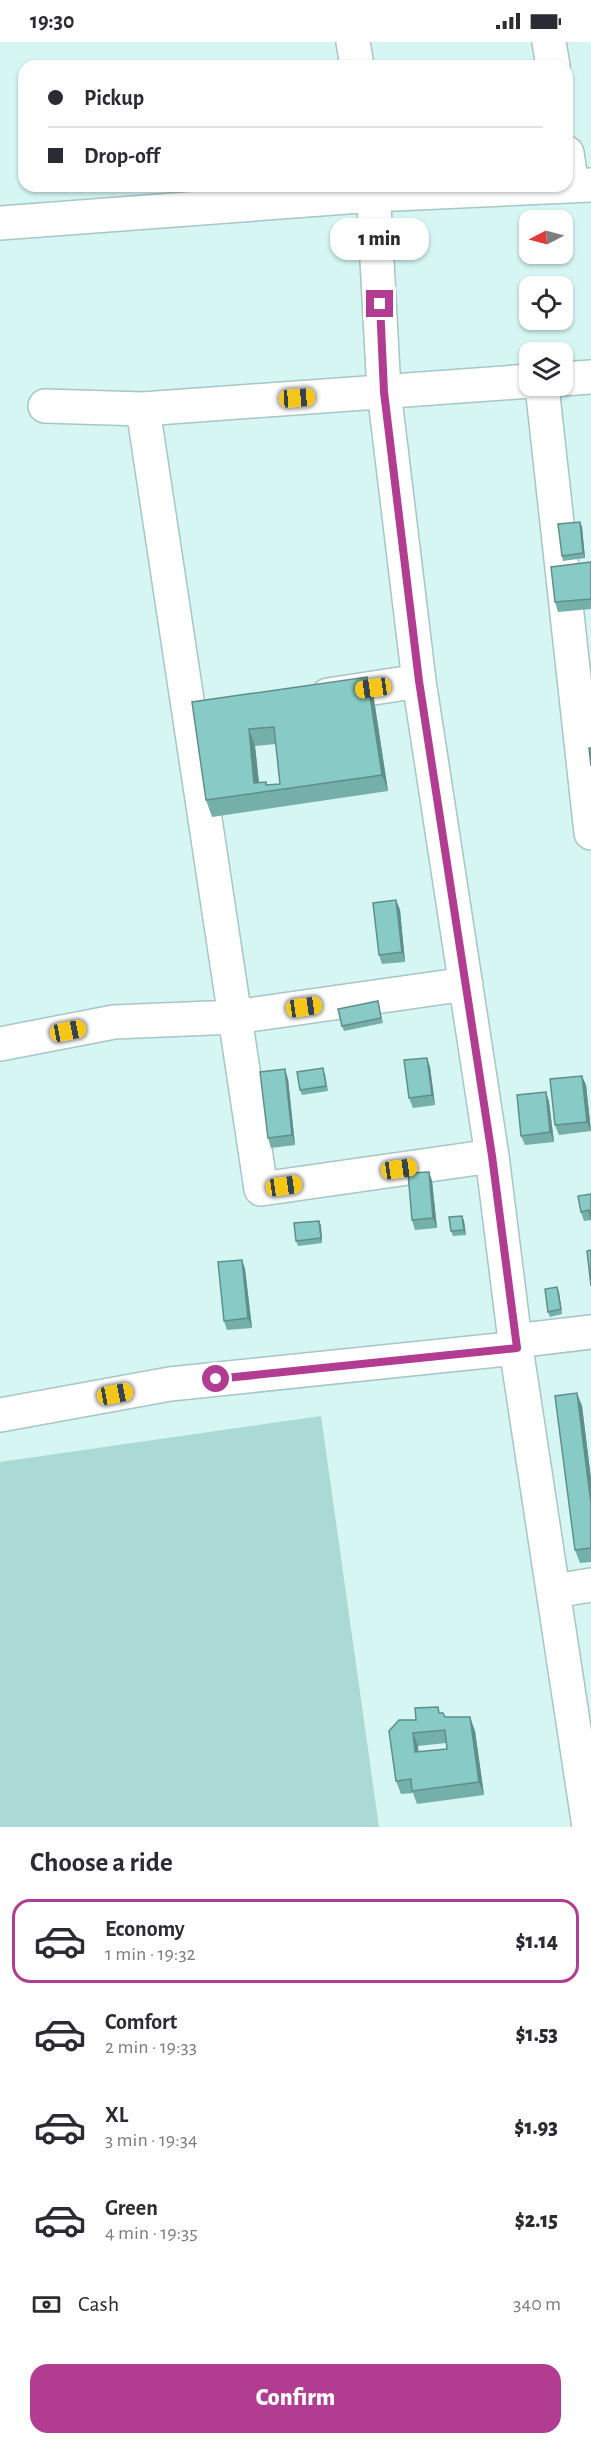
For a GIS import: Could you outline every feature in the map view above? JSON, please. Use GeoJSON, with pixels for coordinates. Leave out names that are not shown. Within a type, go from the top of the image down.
{"type":"FeatureCollection","features":[{"type":"Feature","properties":{"kind":"street"},"geometry":{"type":"LineString","coordinates":[[353,42],[356,60]]}},
{"type":"Feature","properties":{"kind":"street"},"geometry":{"type":"LineString","coordinates":[[549,42],[552,60]]}},
{"type":"Feature","properties":{"kind":"street"},"geometry":{"type":"LineString","coordinates":[[573,166],[582,186]]}},
{"type":"Feature","properties":{"kind":"street"},"geometry":{"type":"LineString","coordinates":[[0,223],[362,192]]}},
{"type":"Feature","properties":{"kind":"street"},"geometry":{"type":"LineString","coordinates":[[374,192],[384,392],[419,681],[492,1156],[516,1344],[554,1592],[587,1786],[589,1827]]}},
{"type":"Feature","properties":{"kind":"street"},"geometry":{"type":"LineString","coordinates":[[573,378],[591,377]]}},
{"type":"Feature","properties":{"kind":"street"},"geometry":{"type":"LineString","coordinates":[[45,406],[143,409],[519,382]]}},
{"type":"Feature","properties":{"kind":"street"},"geometry":{"type":"LineString","coordinates":[[543,396],[591,833]]}},
{"type":"Feature","properties":{"kind":"street"},"geometry":{"type":"LineString","coordinates":[[143,409],[261,1189],[492,1156]]}},
{"type":"Feature","properties":{"kind":"street"},"geometry":{"type":"LineString","coordinates":[[293,700],[419,681]]}},
{"type":"Feature","properties":{"kind":"street"},"geometry":{"type":"LineString","coordinates":[[190,715],[224,710]]}},
{"type":"Feature","properties":{"kind":"street"},"geometry":{"type":"LineString","coordinates":[[0,1044],[114,1022],[235,1017],[466,984]]}},
{"type":"Feature","properties":{"kind":"street"},"geometry":{"type":"LineString","coordinates":[[0,1415],[170,1384],[516,1344],[591,1332]]}},
{"type":"Feature","properties":{"kind":"street"},"geometry":{"type":"LineString","coordinates":[[554,1592],[591,1585]]}},
{"type":"Feature","properties":{"kind":"shaded area"},"geometry":{"type":"Polygon","coordinates":[[[321,1416],[379,1827],[0,1827],[0,1462],[321,1416]]]}},
{"type":"Feature","properties":{"kind":"building"},"geometry":{"type":"Polygon","coordinates":[[[580,522],[583,553],[562,556],[558,524],[580,522]]]}},
{"type":"Feature","properties":{"kind":"building"},"geometry":{"type":"Polygon","coordinates":[[[591,562],[591,599],[555,602],[551,567],[591,562]]]}},
{"type":"Feature","properties":{"kind":"building"},"geometry":{"type":"Polygon","coordinates":[[[367,677],[382,775],[206,800],[192,702],[367,677]],[[274,727],[249,729],[254,783],[280,784],[274,727]]]}},
{"type":"Feature","properties":{"kind":"building"},"geometry":{"type":"Polygon","coordinates":[[[396,900],[402,952],[379,955],[373,903],[396,900]]]}},
{"type":"Feature","properties":{"kind":"building"},"geometry":{"type":"Polygon","coordinates":[[[378,1001],[381,1018],[342,1026],[338,1009],[378,1001]]]}},
{"type":"Feature","properties":{"kind":"building"},"geometry":{"type":"Polygon","coordinates":[[[427,1058],[432,1095],[409,1098],[404,1060],[427,1058]]]}},
{"type":"Feature","properties":{"kind":"building"},"geometry":{"type":"Polygon","coordinates":[[[323,1068],[326,1086],[300,1090],[297,1072],[323,1068]]]}},
{"type":"Feature","properties":{"kind":"building"},"geometry":{"type":"Polygon","coordinates":[[[285,1069],[292,1135],[268,1138],[260,1072],[285,1069]]]}},
{"type":"Feature","properties":{"kind":"building"},"geometry":{"type":"Polygon","coordinates":[[[582,1076],[587,1122],[555,1125],[550,1079],[582,1076]]]}},
{"type":"Feature","properties":{"kind":"building"},"geometry":{"type":"Polygon","coordinates":[[[546,1092],[550,1132],[521,1136],[517,1095],[546,1092]]]}},
{"type":"Feature","properties":{"kind":"building"},"geometry":{"type":"Polygon","coordinates":[[[429,1172],[433,1218],[412,1220],[408,1173],[429,1172]]]}},
{"type":"Feature","properties":{"kind":"building"},"geometry":{"type":"Polygon","coordinates":[[[591,1194],[591,1220],[589,1210],[581,1212],[578,1196],[591,1194]]]}},
{"type":"Feature","properties":{"kind":"building"},"geometry":{"type":"Polygon","coordinates":[[[462,1216],[464,1230],[451,1231],[449,1217],[462,1216]]]}},
{"type":"Feature","properties":{"kind":"building"},"geometry":{"type":"Polygon","coordinates":[[[319,1221],[321,1238],[296,1241],[294,1223],[319,1221]]]}},
{"type":"Feature","properties":{"kind":"building"},"geometry":{"type":"Polygon","coordinates":[[[591,1250],[591,1286],[587,1251],[591,1250]]]}},
{"type":"Feature","properties":{"kind":"building"},"geometry":{"type":"Polygon","coordinates":[[[242,1260],[248,1318],[224,1321],[218,1262],[242,1260]]]}},
{"type":"Feature","properties":{"kind":"building"},"geometry":{"type":"Polygon","coordinates":[[[557,1287],[561,1309],[548,1312],[545,1289],[557,1287]]]}},
{"type":"Feature","properties":{"kind":"building"},"geometry":{"type":"Polygon","coordinates":[[[577,1393],[591,1504],[591,1548],[575,1550],[555,1396],[577,1393]]]}},
{"type":"Feature","properties":{"kind":"building"},"geometry":{"type":"Polygon","coordinates":[[[438,1707],[439,1713],[443,1713],[445,1717],[470,1717],[479,1782],[412,1791],[411,1779],[396,1781],[389,1731],[399,1720],[416,1720],[415,1708],[438,1707]],[[445,1730],[413,1733],[415,1752],[447,1749],[445,1730]]]}},
{"type":"Feature","properties":{"kind":"route"},"geometry":{"type":"LineString","coordinates":[[216,1379],[517,1348],[492,1156],[419,681],[384,392],[380,304]]}}]}
